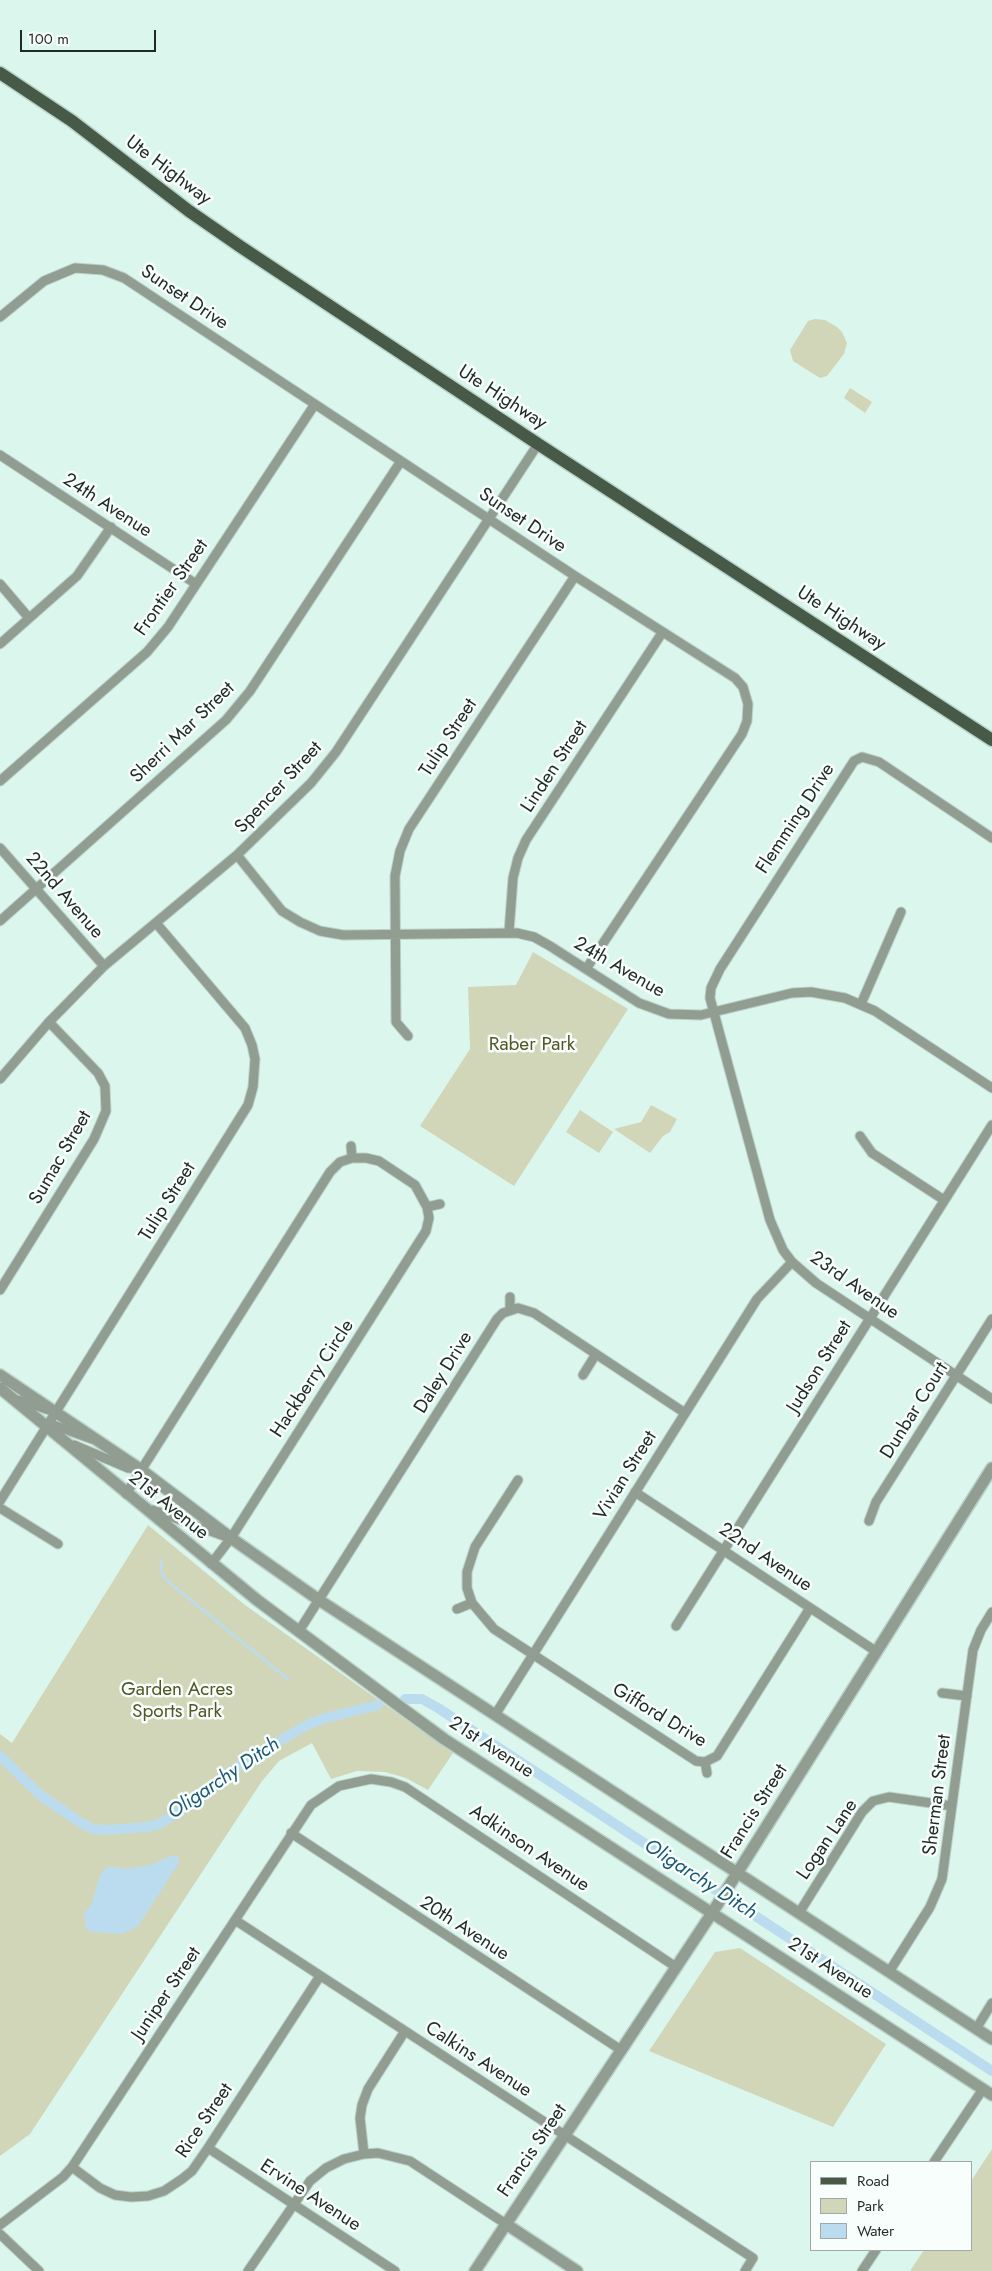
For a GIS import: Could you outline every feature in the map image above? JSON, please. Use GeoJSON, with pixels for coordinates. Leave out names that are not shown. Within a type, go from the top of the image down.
{"type":"FeatureCollection","features":[{"type":"Feature","properties":{"kind":"main road","name":"Ute Highway"},"geometry":{"type":"LineString","coordinates":[[0,73],[72,121],[196,216],[538,444],[992,740]]}},
{"type":"Feature","properties":{"kind":"main road"},"geometry":{"type":"LineString","coordinates":[[0,81],[23,88]]}},
{"type":"Feature","properties":{"kind":"street","name":"Sunset Drive"},"geometry":{"type":"LineString","coordinates":[[0,317],[44,281],[75,268],[109,271],[124,278],[662,633],[735,678],[743,687],[747,698],[747,721],[742,734],[586,969]]}},
{"type":"Feature","properties":{"kind":"street","name":"Frontier Street"},"geometry":{"type":"LineString","coordinates":[[0,781],[147,652],[168,626],[315,404]]}},
{"type":"Feature","properties":{"kind":"street","name":"Spencer Street"},"geometry":{"type":"LineString","coordinates":[[0,1079],[49,1022],[104,966],[238,855],[311,783],[336,752],[538,444]]}},
{"type":"Feature","properties":{"kind":"street","name":"24th Avenue"},"geometry":{"type":"LineString","coordinates":[[0,455],[196,584]]}},
{"type":"Feature","properties":{"kind":"street","name":"Sherri Mar Street"},"geometry":{"type":"LineString","coordinates":[[0,921],[226,720],[250,691],[401,461]]}},
{"type":"Feature","properties":{"kind":"street"},"geometry":{"type":"LineString","coordinates":[[0,644],[77,576],[111,527]]}},
{"type":"Feature","properties":{"kind":"street","name":"Tulip Street"},"geometry":{"type":"LineString","coordinates":[[408,1036],[396,1022],[396,876],[400,852],[409,828],[575,576]]}},
{"type":"Feature","properties":{"kind":"street"},"geometry":{"type":"LineString","coordinates":[[0,584],[29,618]]}},
{"type":"Feature","properties":{"kind":"street","name":"Linden Street"},"geometry":{"type":"LineString","coordinates":[[509,932],[513,878],[518,858],[526,840],[662,633]]}},
{"type":"Feature","properties":{"kind":"street"},"geometry":{"type":"LineString","coordinates":[[859,748],[862,757]]}},
{"type":"Feature","properties":{"kind":"street","name":"Flemming Drive"},"geometry":{"type":"LineString","coordinates":[[713,1013],[711,988],[720,969],[849,767],[862,757],[879,762],[992,838]]}},
{"type":"Feature","properties":{"kind":"street","name":"22nd Avenue"},"geometry":{"type":"LineString","coordinates":[[0,848],[104,966]]}},
{"type":"Feature","properties":{"kind":"street","name":"24th Avenue"},"geometry":{"type":"LineString","coordinates":[[238,855],[282,911],[320,931],[343,935],[509,932],[534,937],[653,1010],[684,1016],[713,1013],[792,993],[829,995],[861,1004],[889,1019],[992,1088]]}},
{"type":"Feature","properties":{"kind":"street"},"geometry":{"type":"LineString","coordinates":[[861,1004],[901,912]]}},
{"type":"Feature","properties":{"kind":"street","name":"Tulip Street"},"geometry":{"type":"LineString","coordinates":[[0,1501],[248,1105],[253,1087],[255,1059],[252,1045],[244,1028],[156,923]]}},
{"type":"Feature","properties":{"kind":"street","name":"23rd Avenue"},"geometry":{"type":"LineString","coordinates":[[713,1013],[770,1220],[783,1250],[792,1262],[816,1283],[992,1399]]}},
{"type":"Feature","properties":{"kind":"street","name":"Sumac Street"},"geometry":{"type":"LineString","coordinates":[[0,1290],[94,1140],[106,1111],[104,1086],[98,1073],[49,1022]]}},
{"type":"Feature","properties":{"kind":"street","name":"Judson Street"},"geometry":{"type":"LineString","coordinates":[[676,1626],[992,1125]]}},
{"type":"Feature","properties":{"kind":"street"},"geometry":{"type":"LineString","coordinates":[[860,1136],[872,1153],[944,1200]]}},
{"type":"Feature","properties":{"kind":"street"},"geometry":{"type":"LineString","coordinates":[[231,1538],[165,1516],[130,1497],[140,1468],[330,1172],[340,1162],[352,1158],[351,1146]]}},
{"type":"Feature","properties":{"kind":"street","name":"Hackberry Circle"},"geometry":{"type":"LineString","coordinates":[[211,1564],[231,1538],[426,1231],[429,1218],[427,1207],[416,1185],[379,1161],[352,1158]]}},
{"type":"Feature","properties":{"kind":"street"},"geometry":{"type":"LineString","coordinates":[[427,1207],[440,1204]]}},
{"type":"Feature","properties":{"kind":"street","name":"Vivian Street"},"geometry":{"type":"LineString","coordinates":[[494,1714],[757,1298],[792,1262]]}},
{"type":"Feature","properties":{"kind":"street"},"geometry":{"type":"LineString","coordinates":[[510,1297],[510,1310],[526,1310],[534,1313],[685,1414]]}},
{"type":"Feature","properties":{"kind":"street","name":"Daley Drive"},"geometry":{"type":"LineString","coordinates":[[299,1631],[497,1319],[510,1310]]}},
{"type":"Feature","properties":{"kind":"street","name":"Dunbar Court"},"geometry":{"type":"LineString","coordinates":[[869,1521],[876,1502],[992,1319]]}},
{"type":"Feature","properties":{"kind":"street"},"geometry":{"type":"LineString","coordinates":[[583,1375],[596,1354]]}},
{"type":"Feature","properties":{"kind":"street","name":"21st Avenue"},"geometry":{"type":"LineString","coordinates":[[0,1375],[140,1468],[231,1538],[318,1600],[992,2039]]}},
{"type":"Feature","properties":{"kind":"street","name":"21st Avenue"},"geometry":{"type":"LineString","coordinates":[[0,1388],[47,1425],[60,1440],[211,1564],[444,1739],[715,1908],[987,2092]]}},
{"type":"Feature","properties":{"kind":"street"},"geometry":{"type":"LineString","coordinates":[[10,1396],[30,1406],[55,1411]]}},
{"type":"Feature","properties":{"kind":"street"},"geometry":{"type":"LineString","coordinates":[[47,1425],[99,1441]]}},
{"type":"Feature","properties":{"kind":"street"},"geometry":{"type":"LineString","coordinates":[[60,1440],[128,1468],[140,1468]]}},
{"type":"Feature","properties":{"kind":"street","name":"Francis Street"},"geometry":{"type":"LineString","coordinates":[[475,2271],[738,1873],[992,1468]]}},
{"type":"Feature","properties":{"kind":"street","name":"Gifford Drive"},"geometry":{"type":"LineString","coordinates":[[518,1480],[475,1547],[467,1572],[467,1588],[472,1603],[494,1628],[532,1655],[696,1761],[704,1762],[716,1756],[810,1608]]}},
{"type":"Feature","properties":{"kind":"street","name":"22nd Avenue"},"geometry":{"type":"LineString","coordinates":[[635,1492],[877,1652]]}},
{"type":"Feature","properties":{"kind":"street"},"geometry":{"type":"LineString","coordinates":[[0,1508],[58,1544]]}},
{"type":"Feature","properties":{"kind":"street"},"geometry":{"type":"LineString","coordinates":[[456,1609],[472,1603]]}},
{"type":"Feature","properties":{"kind":"street","name":"Sherman Street"},"geometry":{"type":"LineString","coordinates":[[889,1972],[940,1888],[973,1650],[981,1630],[992,1612]]}},
{"type":"Feature","properties":{"kind":"street"},"geometry":{"type":"LineString","coordinates":[[942,1693],[967,1696]]}},
{"type":"Feature","properties":{"kind":"street"},"geometry":{"type":"LineString","coordinates":[[704,1762],[707,1773]]}},
{"type":"Feature","properties":{"kind":"street","name":"Adkinson Avenue"},"geometry":{"type":"LineString","coordinates":[[356,1781],[371,1779],[391,1782],[405,1787],[676,1967]]}},
{"type":"Feature","properties":{"kind":"street","name":"Juniper Street"},"geometry":{"type":"LineString","coordinates":[[0,2225],[63,2177],[72,2167],[311,1805],[321,1796],[339,1786],[356,1781]]}},
{"type":"Feature","properties":{"kind":"street","name":"Logan Lane"},"geometry":{"type":"LineString","coordinates":[[799,1913],[862,1812],[873,1801],[889,1797],[952,1806]]}},
{"type":"Feature","properties":{"kind":"street","name":"20th Avenue"},"geometry":{"type":"LineString","coordinates":[[291,1833],[621,2050]]}},
{"type":"Feature","properties":{"kind":"street","name":"Calkins Avenue"},"geometry":{"type":"LineString","coordinates":[[236,1920],[753,2258],[745,2271]]}},
{"type":"Feature","properties":{"kind":"street","name":"Rice Street"},"geometry":{"type":"LineString","coordinates":[[72,2167],[100,2188],[115,2195],[148,2196],[164,2191],[182,2180],[192,2171],[208,2148],[320,1976]]}},
{"type":"Feature","properties":{"kind":"street"},"geometry":{"type":"LineString","coordinates":[[976,2028],[992,2003]]}},
{"type":"Feature","properties":{"kind":"street"},"geometry":{"type":"LineString","coordinates":[[364,2154],[360,2118],[362,2105],[368,2089],[405,2031]]}},
{"type":"Feature","properties":{"kind":"street"},"geometry":{"type":"LineString","coordinates":[[935,2161],[987,2092]]}},
{"type":"Feature","properties":{"kind":"street","name":"Ervine Avenue"},"geometry":{"type":"LineString","coordinates":[[208,2148],[395,2271]]}},
{"type":"Feature","properties":{"kind":"street"},"geometry":{"type":"LineString","coordinates":[[248,2271],[310,2181],[326,2168],[344,2159],[378,2153],[410,2161],[577,2271]]}},
{"type":"Feature","properties":{"kind":"street"},"geometry":{"type":"LineString","coordinates":[[0,2234],[38,2271]]}},
{"type":"Feature","properties":{"kind":"street"},"geometry":{"type":"LineString","coordinates":[[862,2271],[875,2251]]}},
{"type":"Feature","properties":{"kind":"green space"},"geometry":{"type":"Polygon","coordinates":[[[815,319],[825,320],[837,327],[842,332],[847,343],[844,354],[827,376],[820,378],[793,361],[790,350],[808,321],[815,319]]]}},
{"type":"Feature","properties":{"kind":"green space"},"geometry":{"type":"Polygon","coordinates":[[[850,388],[872,402],[865,413],[844,398],[850,388]]]}},
{"type":"Feature","properties":{"kind":"green space","name":"Raber Park"},"geometry":{"type":"Polygon","coordinates":[[[533,952],[628,1009],[514,1186],[420,1126],[470,1049],[468,987],[516,985],[533,952]]]}},
{"type":"Feature","properties":{"kind":"green space"},"geometry":{"type":"Polygon","coordinates":[[[651,1105],[677,1119],[670,1132],[663,1136],[650,1153],[614,1129],[641,1122],[651,1105]]]}},
{"type":"Feature","properties":{"kind":"green space"},"geometry":{"type":"Polygon","coordinates":[[[580,1110],[613,1132],[599,1153],[566,1132],[580,1110]]]}},
{"type":"Feature","properties":{"kind":"green space","name":"Garden Acres Sports Park"},"geometry":{"type":"Polygon","coordinates":[[[148,1525],[245,1605],[453,1753],[428,1790],[406,1778],[385,1772],[357,1771],[331,1779],[312,1743],[279,1761],[262,1781],[30,2134],[0,2156],[0,1734],[12,1743],[148,1525]]]}},
{"type":"Feature","properties":{"kind":"green space"},"geometry":{"type":"Polygon","coordinates":[[[740,1948],[886,2044],[833,2127],[649,2051],[715,1952],[740,1948]]]}},
{"type":"Feature","properties":{"kind":"green space"},"geometry":{"type":"Polygon","coordinates":[[[992,2149],[992,2271],[910,2271],[923,2251],[972,2251],[972,2179],[992,2149]]]}},
{"type":"Feature","properties":{"kind":"water"},"geometry":{"type":"Polygon","coordinates":[[[172,1855],[179,1857],[179,1863],[138,1926],[122,1934],[92,1932],[86,1929],[84,1914],[92,1903],[104,1869],[111,1866],[124,1869],[144,1866],[172,1855]]]}},
{"type":"Feature","properties":{"kind":"waterway","name":"Oligarchy Ditch"},"geometry":{"type":"LineString","coordinates":[[162,1561],[161,1571],[166,1580],[289,1680]]}},
{"type":"Feature","properties":{"kind":"waterway","name":"Oligarchy Ditch"},"geometry":{"type":"LineString","coordinates":[[405,1699],[422,1699],[438,1708],[992,2071]]}},
{"type":"Feature","properties":{"kind":"waterway","name":"Oligarchy Ditch"},"geometry":{"type":"LineString","coordinates":[[0,1756],[40,1795],[93,1829],[146,1827],[159,1824],[176,1814],[245,1761],[307,1725],[322,1719],[378,1705]]}}]}
